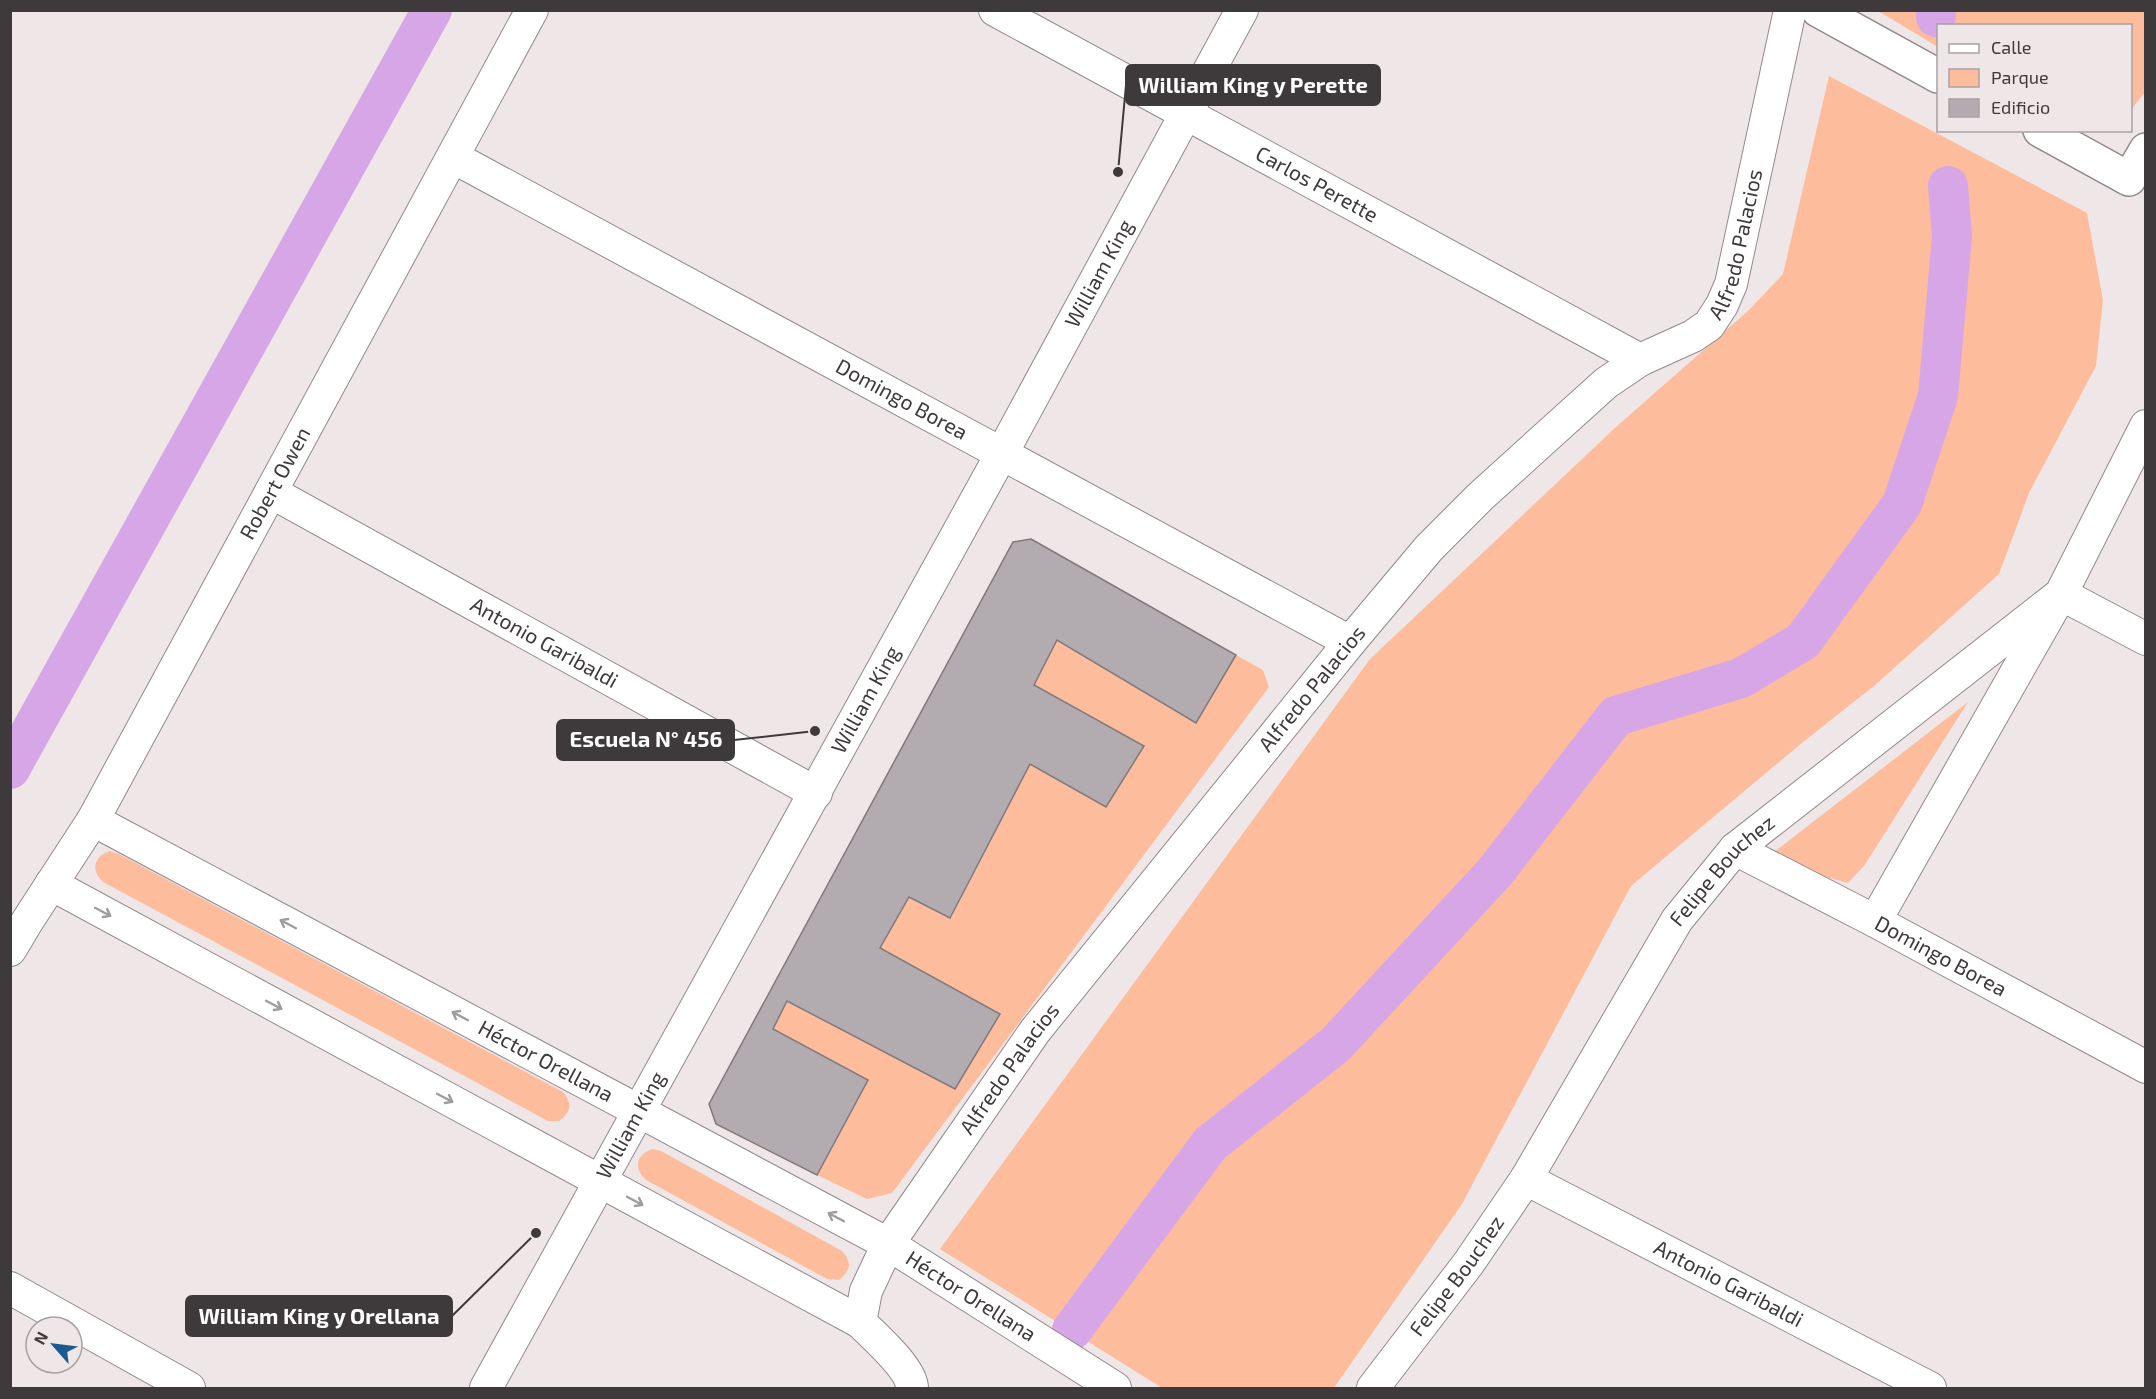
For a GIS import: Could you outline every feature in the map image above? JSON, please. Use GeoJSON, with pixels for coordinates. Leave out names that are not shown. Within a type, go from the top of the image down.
{"type":"FeatureCollection","features":[{"type":"Feature","properties":{"kind":"street","name":"Robert Owen"},"geometry":{"type":"LineString","coordinates":[[10,950],[93,820],[532,10]]}},
{"type":"Feature","properties":{"kind":"street","name":"Carlos Perette"},"geometry":{"type":"LineString","coordinates":[[994,10],[1640,360]]}},
{"type":"Feature","properties":{"kind":"street","name":"William King"},"geometry":{"type":"LineString","coordinates":[[486,1389],[816,793],[1242,10]]}},
{"type":"Feature","properties":{"kind":"street","name":"Alfredo Palacios"},"geometry":{"type":"LineString","coordinates":[[860,1322],[866,1291],[888,1244],[1035,1031],[1429,548],[1481,496],[1605,383],[1640,360],[1693,336],[1709,325],[1722,305],[1731,284],[1790,10]]}},
{"type":"Feature","properties":{"kind":"street"},"geometry":{"type":"LineString","coordinates":[[1818,10],[1937,74]]}},
{"type":"Feature","properties":{"kind":"street"},"geometry":{"type":"LineString","coordinates":[[2044,132],[2137,184],[2145,150]]}},
{"type":"Feature","properties":{"kind":"street","name":"Domingo Borea"},"geometry":{"type":"LineString","coordinates":[[453,157],[1350,642]]}},
{"type":"Feature","properties":{"kind":"street","name":"Felipe Bouchez"},"geometry":{"type":"LineString","coordinates":[[1373,1389],[1468,1264],[1526,1179],[1677,920],[1735,849],[2061,594],[2145,426]]}},
{"type":"Feature","properties":{"kind":"street","name":"Antonio Garibaldi"},"geometry":{"type":"LineString","coordinates":[[271,492],[816,793]]}},
{"type":"Feature","properties":{"kind":"street"},"geometry":{"type":"LineString","coordinates":[[1875,921],[2061,594],[2145,639]]}},
{"type":"Feature","properties":{"kind":"street","name":"Héctor Orellana"},"geometry":{"type":"LineString","coordinates":[[93,820],[888,1244],[1115,1389]]}},
{"type":"Feature","properties":{"kind":"street","name":"Domingo Borea"},"geometry":{"type":"LineString","coordinates":[[1735,849],[1875,921],[2145,1067]]}},
{"type":"Feature","properties":{"kind":"street"},"geometry":{"type":"LineString","coordinates":[[51,884],[860,1322],[901,1366],[913,1385],[912,1389]]}},
{"type":"Feature","properties":{"kind":"street","name":"Antonio Garibaldi"},"geometry":{"type":"LineString","coordinates":[[1526,1179],[1930,1389]]}},
{"type":"Feature","properties":{"kind":"street"},"geometry":{"type":"LineString","coordinates":[[10,1288],[189,1389]]}},
{"type":"Feature","properties":{"kind":"green space"},"geometry":{"type":"Polygon","coordinates":[[[1878,11],[2145,11],[2145,92],[2132,109],[2132,24],[1937,24],[1937,46],[1878,11]]]}},
{"type":"Feature","properties":{"kind":"green space"},"geometry":{"type":"Polygon","coordinates":[[[1829,76],[2087,213],[2103,300],[2096,366],[2029,493],[1999,574],[1874,686],[1803,742],[1631,886],[1462,1204],[1334,1388],[1162,1388],[940,1249],[1370,659],[1616,427],[1749,310],[1783,274],[1829,76]]]}},
{"type":"Feature","properties":{"kind":"green space"},"geometry":{"type":"Polygon","coordinates":[[[1057,640],[1196,723],[1236,655],[1263,670],[1269,687],[892,1193],[867,1199],[817,1175],[868,1080],[773,1029],[787,1001],[955,1089],[1000,1014],[880,948],[909,897],[951,918],[1030,764],[1106,807],[1144,746],[1034,685],[1057,640]]]}},
{"type":"Feature","properties":{"kind":"green space"},"geometry":{"type":"Polygon","coordinates":[[[1968,702],[1864,866],[1848,883],[1815,874],[1774,852],[1968,702]]]}},
{"type":"Feature","properties":{"kind":"green space"},"geometry":{"type":"Polygon","coordinates":[[[110,851],[563,1092],[568,1100],[568,1111],[559,1121],[548,1121],[103,882],[95,868],[100,856],[110,851]]]}},
{"type":"Feature","properties":{"kind":"green space"},"geometry":{"type":"Polygon","coordinates":[[[653,1149],[661,1151],[842,1251],[848,1259],[848,1270],[839,1280],[827,1279],[646,1180],[639,1171],[638,1162],[643,1154],[653,1149]]]}},
{"type":"Feature","properties":{"kind":"building"},"geometry":{"type":"Polygon","coordinates":[[[1031,539],[1236,655],[1196,723],[1057,640],[1034,685],[1144,746],[1106,807],[1030,764],[950,918],[909,897],[880,948],[1000,1014],[955,1089],[787,1001],[773,1029],[868,1080],[817,1175],[716,1124],[709,1104],[1013,542],[1031,539]]]}},
{"type":"Feature","properties":{"kind":"waterway"},"geometry":{"type":"LineString","coordinates":[[10,769],[432,10]]}},
{"type":"Feature","properties":{"kind":"waterway"},"geometry":{"type":"LineString","coordinates":[[1936,10],[1936,17]]}},
{"type":"Feature","properties":{"kind":"waterway"},"geometry":{"type":"LineString","coordinates":[[1072,1330],[1210,1144],[1336,1044],[1495,872],[1616,716],[1741,678],[1803,641],[1902,504],[1938,396],[1952,236],[1948,186]]}},
{"type":"Feature","properties":{"kind":"place","name":"William King y Perette"},"geometry":{"type":"Point","coordinates":[1118,172]}},
{"type":"Feature","properties":{"kind":"place","name":"Escuela N° 456"},"geometry":{"type":"Point","coordinates":[815,731]}},
{"type":"Feature","properties":{"kind":"place","name":"William King y Orellana"},"geometry":{"type":"Point","coordinates":[536,1233]}}]}
